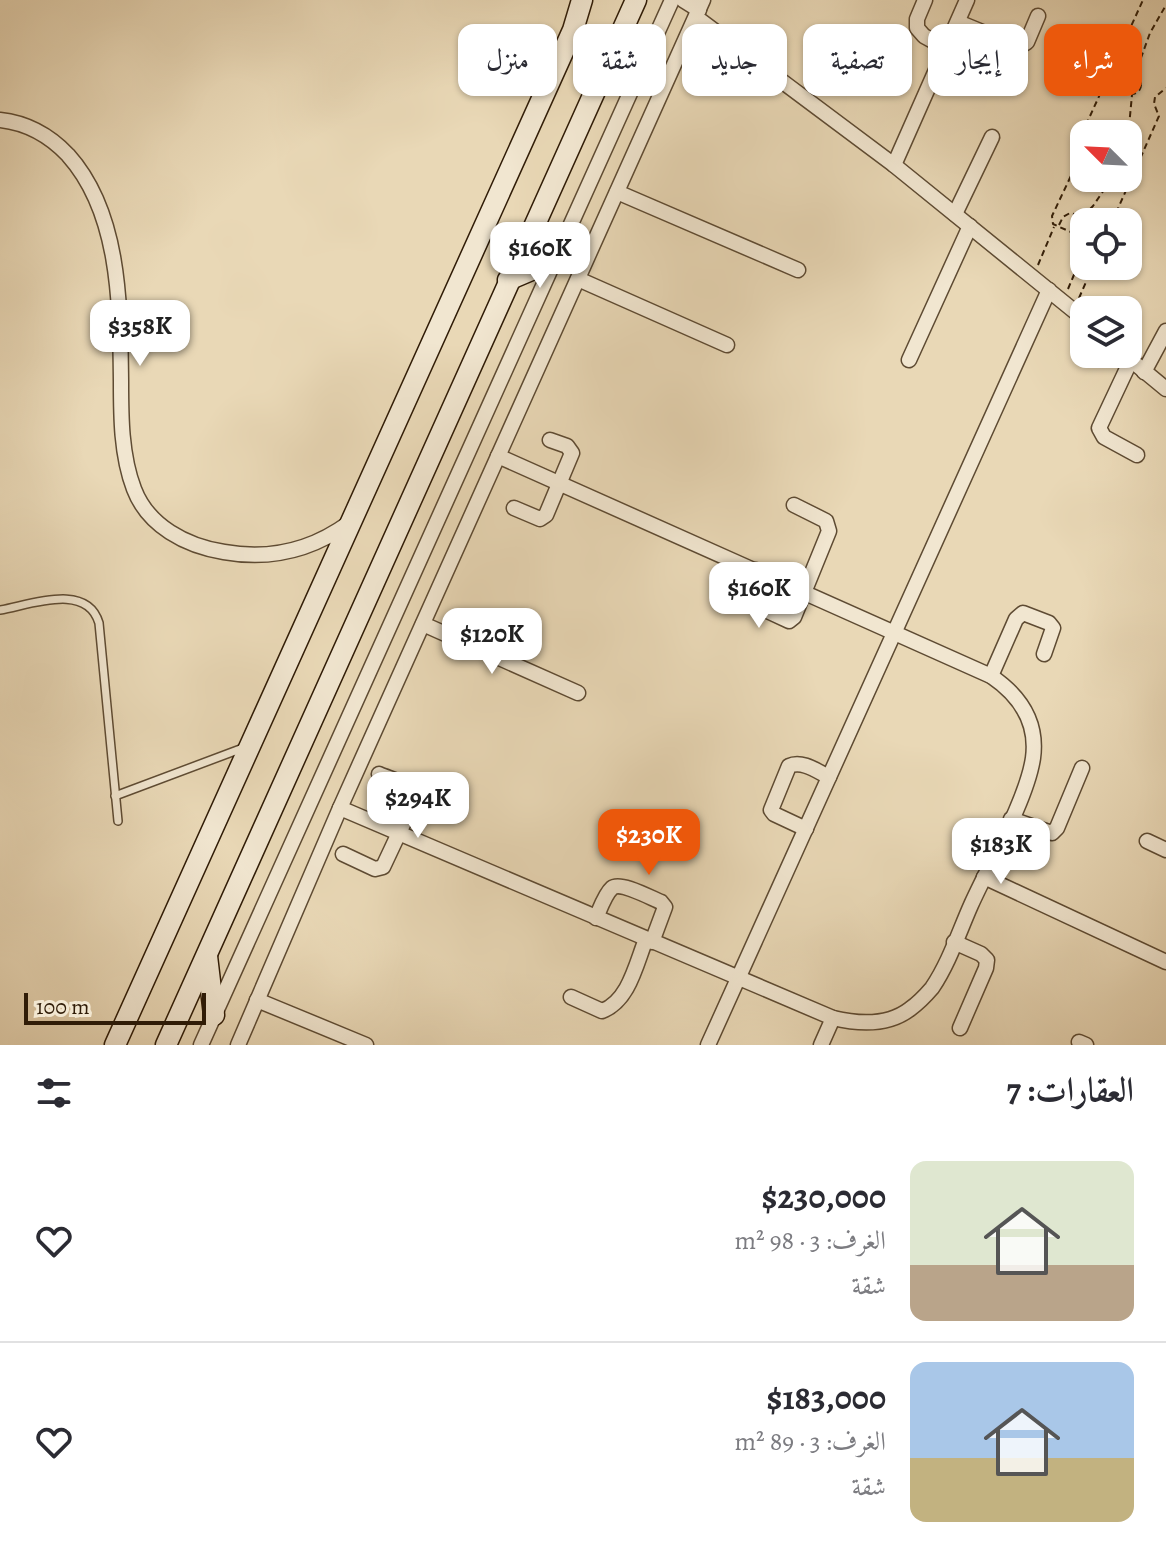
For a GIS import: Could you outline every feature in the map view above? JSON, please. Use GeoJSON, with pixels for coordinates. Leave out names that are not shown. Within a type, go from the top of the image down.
{"type":"FeatureCollection","features":[{"type":"Feature","properties":{"kind":"street"},"geometry":{"type":"LineString","coordinates":[[115,1045],[573,30],[582,0]]}},
{"type":"Feature","properties":{"kind":"street"},"geometry":{"type":"LineString","coordinates":[[166,1045],[636,0]]}},
{"type":"Feature","properties":{"kind":"street"},"geometry":{"type":"LineString","coordinates":[[683,0],[1070,308]]}},
{"type":"Feature","properties":{"kind":"street"},"geometry":{"type":"LineString","coordinates":[[925,0],[917,19],[917,28],[928,38]]}},
{"type":"Feature","properties":{"kind":"street"},"geometry":{"type":"LineString","coordinates":[[967,0],[958,22],[1019,47],[1027,42],[1038,16]]}},
{"type":"Feature","properties":{"kind":"street"},"geometry":{"type":"LineString","coordinates":[[201,1045],[669,6],[697,14]]}},
{"type":"Feature","properties":{"kind":"street"},"geometry":{"type":"LineString","coordinates":[[238,1045],[340,808],[697,14]]}},
{"type":"Feature","properties":{"kind":"street"},"geometry":{"type":"LineString","coordinates":[[894,165],[928,88]]}},
{"type":"Feature","properties":{"kind":"street"},"geometry":{"type":"LineString","coordinates":[[0,120],[31,127],[53,141],[80,171],[101,215],[110,248],[116,293],[124,447],[134,489],[146,511],[164,528],[185,541],[214,551],[250,555],[297,550],[320,542],[350,523]]}},
{"type":"Feature","properties":{"kind":"street"},"geometry":{"type":"LineString","coordinates":[[955,214],[992,137]]}},
{"type":"Feature","properties":{"kind":"street"},"geometry":{"type":"LineString","coordinates":[[617,192],[798,270]]}},
{"type":"Feature","properties":{"kind":"street"},"geometry":{"type":"LineString","coordinates":[[909,360],[970,226]]}},
{"type":"Feature","properties":{"kind":"street"},"geometry":{"type":"LineString","coordinates":[[508,280],[555,260]]}},
{"type":"Feature","properties":{"kind":"street"},"geometry":{"type":"LineString","coordinates":[[578,279],[727,345]]}},
{"type":"Feature","properties":{"kind":"street"},"geometry":{"type":"LineString","coordinates":[[708,1045],[1049,290]]}},
{"type":"Feature","properties":{"kind":"street"},"geometry":{"type":"LineString","coordinates":[[1144,372],[1166,331]]}},
{"type":"Feature","properties":{"kind":"street"},"geometry":{"type":"LineString","coordinates":[[1124,368],[1099,428],[1104,437],[1137,455]]}},
{"type":"Feature","properties":{"kind":"street"},"geometry":{"type":"LineString","coordinates":[[1140,368],[1166,389]]}},
{"type":"Feature","properties":{"kind":"street"},"geometry":{"type":"LineString","coordinates":[[514,508],[544,518],[572,453],[569,448],[550,440]]}},
{"type":"Feature","properties":{"kind":"street"},"geometry":{"type":"LineString","coordinates":[[340,808],[833,1018],[877,1023],[907,1011],[931,989],[1011,819],[1033,756],[1031,727],[1020,700],[991,676],[498,456]]}},
{"type":"Feature","properties":{"kind":"street"},"geometry":{"type":"LineString","coordinates":[[756,570],[745,595],[746,601],[789,621],[794,617],[829,531],[826,521],[794,505]]}},
{"type":"Feature","properties":{"kind":"street"},"geometry":{"type":"LineString","coordinates":[[991,676],[1016,619],[1023,613],[1049,623],[1053,628],[1044,654]]}},
{"type":"Feature","properties":{"kind":"street"},"geometry":{"type":"LineString","coordinates":[[423,624],[578,693]]}},
{"type":"Feature","properties":{"kind":"street"},"geometry":{"type":"LineString","coordinates":[[806,829],[771,810],[783,779],[789,766],[796,763],[829,777]]}},
{"type":"Feature","properties":{"kind":"street"},"geometry":{"type":"LineString","coordinates":[[1011,819],[1052,833],[1057,828],[1082,768]]}},
{"type":"Feature","properties":{"kind":"street"},"geometry":{"type":"LineString","coordinates":[[343,854],[381,869],[400,833],[415,792],[379,774]]}},
{"type":"Feature","properties":{"kind":"street"},"geometry":{"type":"LineString","coordinates":[[1147,841],[1166,850]]}},
{"type":"Feature","properties":{"kind":"street"},"geometry":{"type":"LineString","coordinates":[[984,877],[1166,962]]}},
{"type":"Feature","properties":{"kind":"street"},"geometry":{"type":"LineString","coordinates":[[571,997],[602,1011],[621,1000],[665,907],[661,902],[615,886],[610,889],[596,918]]}},
{"type":"Feature","properties":{"kind":"street"},"geometry":{"type":"LineString","coordinates":[[954,942],[987,960],[960,1028]]}},
{"type":"Feature","properties":{"kind":"street"},"geometry":{"type":"LineString","coordinates":[[207,956],[214,1015]]}},
{"type":"Feature","properties":{"kind":"street"},"geometry":{"type":"LineString","coordinates":[[257,1000],[366,1045]]}},
{"type":"Feature","properties":{"kind":"street"},"geometry":{"type":"LineString","coordinates":[[821,1045],[833,1018]]}},
{"type":"Feature","properties":{"kind":"lane"},"geometry":{"type":"LineString","coordinates":[[0,610],[72,599],[86,603],[95,611],[99,623],[118,821]]}},
{"type":"Feature","properties":{"kind":"lane"},"geometry":{"type":"LineString","coordinates":[[115,796],[249,746]]}},
{"type":"Feature","properties":{"kind":"path"},"geometry":{"type":"LineString","coordinates":[[1070,232],[1057,226],[1052,216],[1077,163],[1080,138],[1143,0]]}},
{"type":"Feature","properties":{"kind":"path"},"geometry":{"type":"LineString","coordinates":[[1142,55],[1166,5]]}},
{"type":"Feature","properties":{"kind":"path"},"geometry":{"type":"LineString","coordinates":[[1118,208],[1159,116],[1154,104],[1155,97],[1166,88]]}},
{"type":"Feature","properties":{"kind":"path"},"geometry":{"type":"LineString","coordinates":[[1130,120],[1132,96]]}},
{"type":"Feature","properties":{"kind":"path"},"geometry":{"type":"LineString","coordinates":[[1033,277],[1057,226],[1070,213]]}}]}
